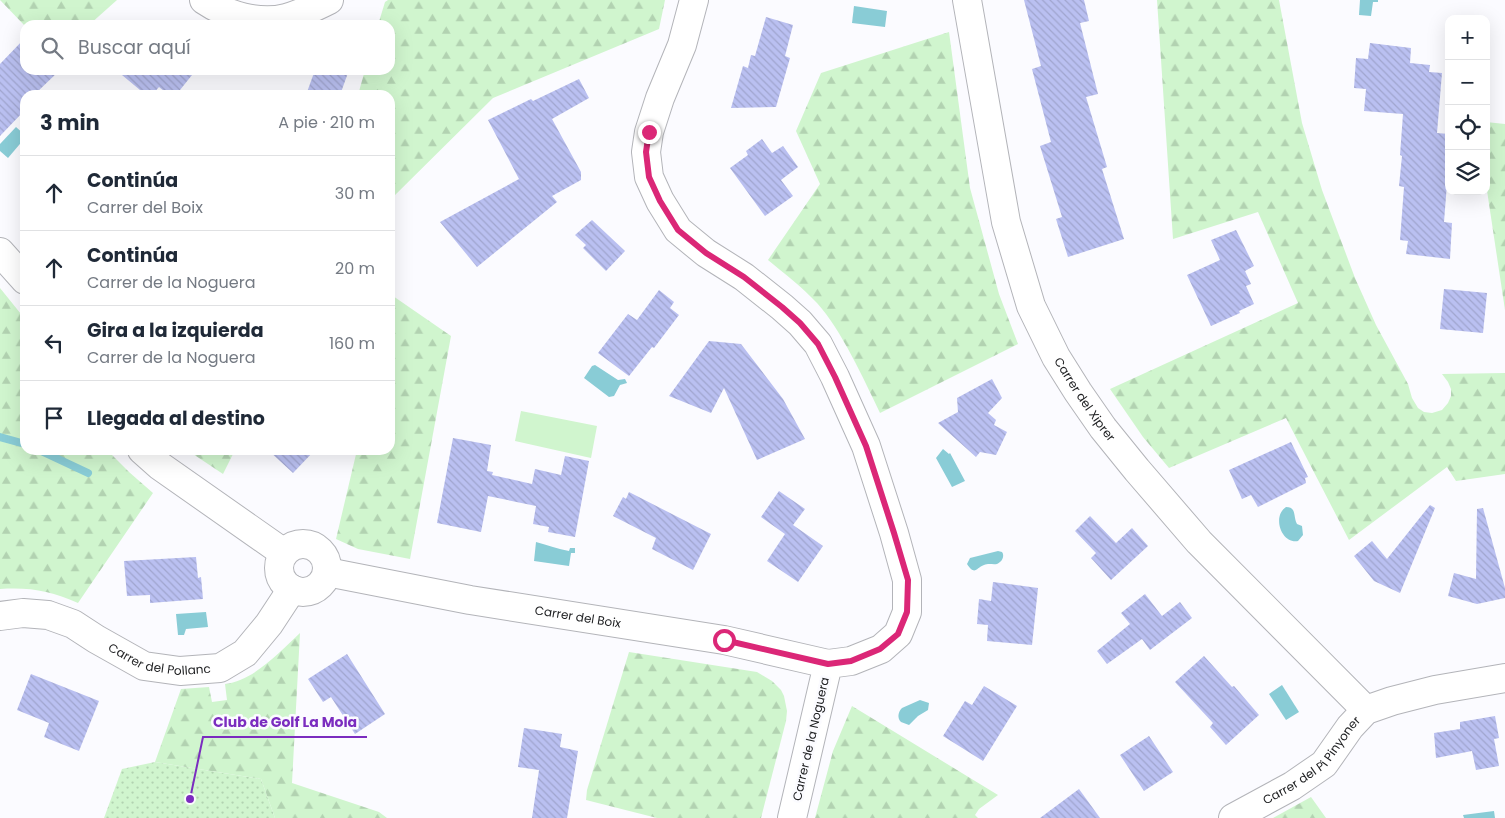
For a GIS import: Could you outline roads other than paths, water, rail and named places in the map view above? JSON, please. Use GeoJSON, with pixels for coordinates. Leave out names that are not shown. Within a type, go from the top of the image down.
{"type":"FeatureCollection","features":[{"type":"Feature","properties":{"kind":"street"},"geometry":{"type":"LineString","coordinates":[[204,0],[214,7],[237,16],[259,20]]}},
{"type":"Feature","properties":{"kind":"street"},"geometry":{"type":"LineString","coordinates":[[271,20],[284,18],[328,0]]}},
{"type":"Feature","properties":{"kind":"street","name":"Carrer de la Noguera"},"geometry":{"type":"LineString","coordinates":[[694,0],[682,45],[660,98],[649,132],[646,152],[649,177],[660,201],[678,230],[706,253],[744,277],[782,307],[800,323],[818,344],[866,446],[908,580],[907,612],[898,634],[880,649],[851,661],[828,664],[792,818]]}},
{"type":"Feature","properties":{"kind":"street","name":"Carrer del Xiprer"},"geometry":{"type":"LineString","coordinates":[[967,0],[1006,222],[1031,306],[1056,358],[1103,428],[1199,542],[1366,710]]}},
{"type":"Feature","properties":{"kind":"street"},"geometry":{"type":"LineString","coordinates":[[0,252],[20,274]]}},
{"type":"Feature","properties":{"kind":"street"},"geometry":{"type":"LineString","coordinates":[[148,455],[160,466],[284,553]]}},
{"type":"Feature","properties":{"kind":"street"},"geometry":{"type":"LineString","coordinates":[[306,544],[320,551],[325,557],[327,572],[325,579],[320,585],[307,592],[299,592],[286,584],[281,577],[279,569],[284,553],[290,548],[306,544]]}},
{"type":"Feature","properties":{"kind":"street","name":"Carrer del Boix"},"geometry":{"type":"LineString","coordinates":[[327,572],[470,600],[724,640],[828,664]]}},
{"type":"Feature","properties":{"kind":"street","name":"Carrer del Pollanc"},"geometry":{"type":"LineString","coordinates":[[0,616],[23,613],[48,615],[73,624],[96,640],[144,666],[180,671],[220,668],[245,653],[269,624],[292,589]]}},
{"type":"Feature","properties":{"kind":"street","name":"Carrer del Pi Pinyoner"},"geometry":{"type":"LineString","coordinates":[[1233,818],[1292,786],[1324,764],[1350,727],[1366,710],[1435,690],[1505,678]]}},
{"type":"Feature","properties":{"kind":"water"},"geometry":{"type":"Polygon","coordinates":[[[1360,0],[1378,0],[1378,2],[1373,2],[1371,16],[1359,15],[1360,0]]]}},
{"type":"Feature","properties":{"kind":"water"},"geometry":{"type":"Polygon","coordinates":[[[854,6],[887,11],[885,27],[852,23],[854,6]]]}},
{"type":"Feature","properties":{"kind":"water"},"geometry":{"type":"Polygon","coordinates":[[[16,127],[20,131],[20,144],[8,158],[0,151],[0,144],[16,127]]]}},
{"type":"Feature","properties":{"kind":"water"},"geometry":{"type":"Polygon","coordinates":[[[595,365],[618,380],[625,379],[627,383],[620,385],[614,396],[609,397],[584,378],[592,366],[595,365]]]}},
{"type":"Feature","properties":{"kind":"water"},"geometry":{"type":"Polygon","coordinates":[[[943,449],[950,453],[965,481],[952,487],[936,458],[943,449]]]}},
{"type":"Feature","properties":{"kind":"water"},"geometry":{"type":"Polygon","coordinates":[[[1286,507],[1292,509],[1297,524],[1302,526],[1303,535],[1298,541],[1292,541],[1287,538],[1280,528],[1280,517],[1286,507]]]}},
{"type":"Feature","properties":{"kind":"water"},"geometry":{"type":"Polygon","coordinates":[[[536,542],[569,551],[570,548],[575,548],[575,553],[571,553],[569,566],[534,561],[536,542]]]}},
{"type":"Feature","properties":{"kind":"water"},"geometry":{"type":"Polygon","coordinates":[[[998,551],[1002,552],[1003,557],[997,564],[986,564],[976,570],[972,570],[967,564],[970,558],[998,551]]]}},
{"type":"Feature","properties":{"kind":"water"},"geometry":{"type":"Polygon","coordinates":[[[206,612],[208,627],[186,629],[184,635],[178,635],[176,614],[206,612]]]}},
{"type":"Feature","properties":{"kind":"water"},"geometry":{"type":"Polygon","coordinates":[[[1282,685],[1299,712],[1286,720],[1269,694],[1282,685]]]}},
{"type":"Feature","properties":{"kind":"water"},"geometry":{"type":"Polygon","coordinates":[[[920,700],[929,703],[928,710],[909,725],[901,722],[899,715],[902,708],[920,700]]]}},
{"type":"Feature","properties":{"kind":"water"},"geometry":{"type":"Polygon","coordinates":[[[1494,811],[1495,818],[1464,818],[1463,815],[1494,811]]]}},
{"type":"Feature","properties":{"kind":"waterway"},"geometry":{"type":"LineString","coordinates":[[0,437],[20,443]]}},
{"type":"Feature","properties":{"kind":"waterway"},"geometry":{"type":"LineString","coordinates":[[50,455],[88,473]]}},
{"type":"Feature","properties":{"kind":"place","name":"Club de Golf La Mola"},"geometry":{"type":"Point","coordinates":[190,799]}}]}
